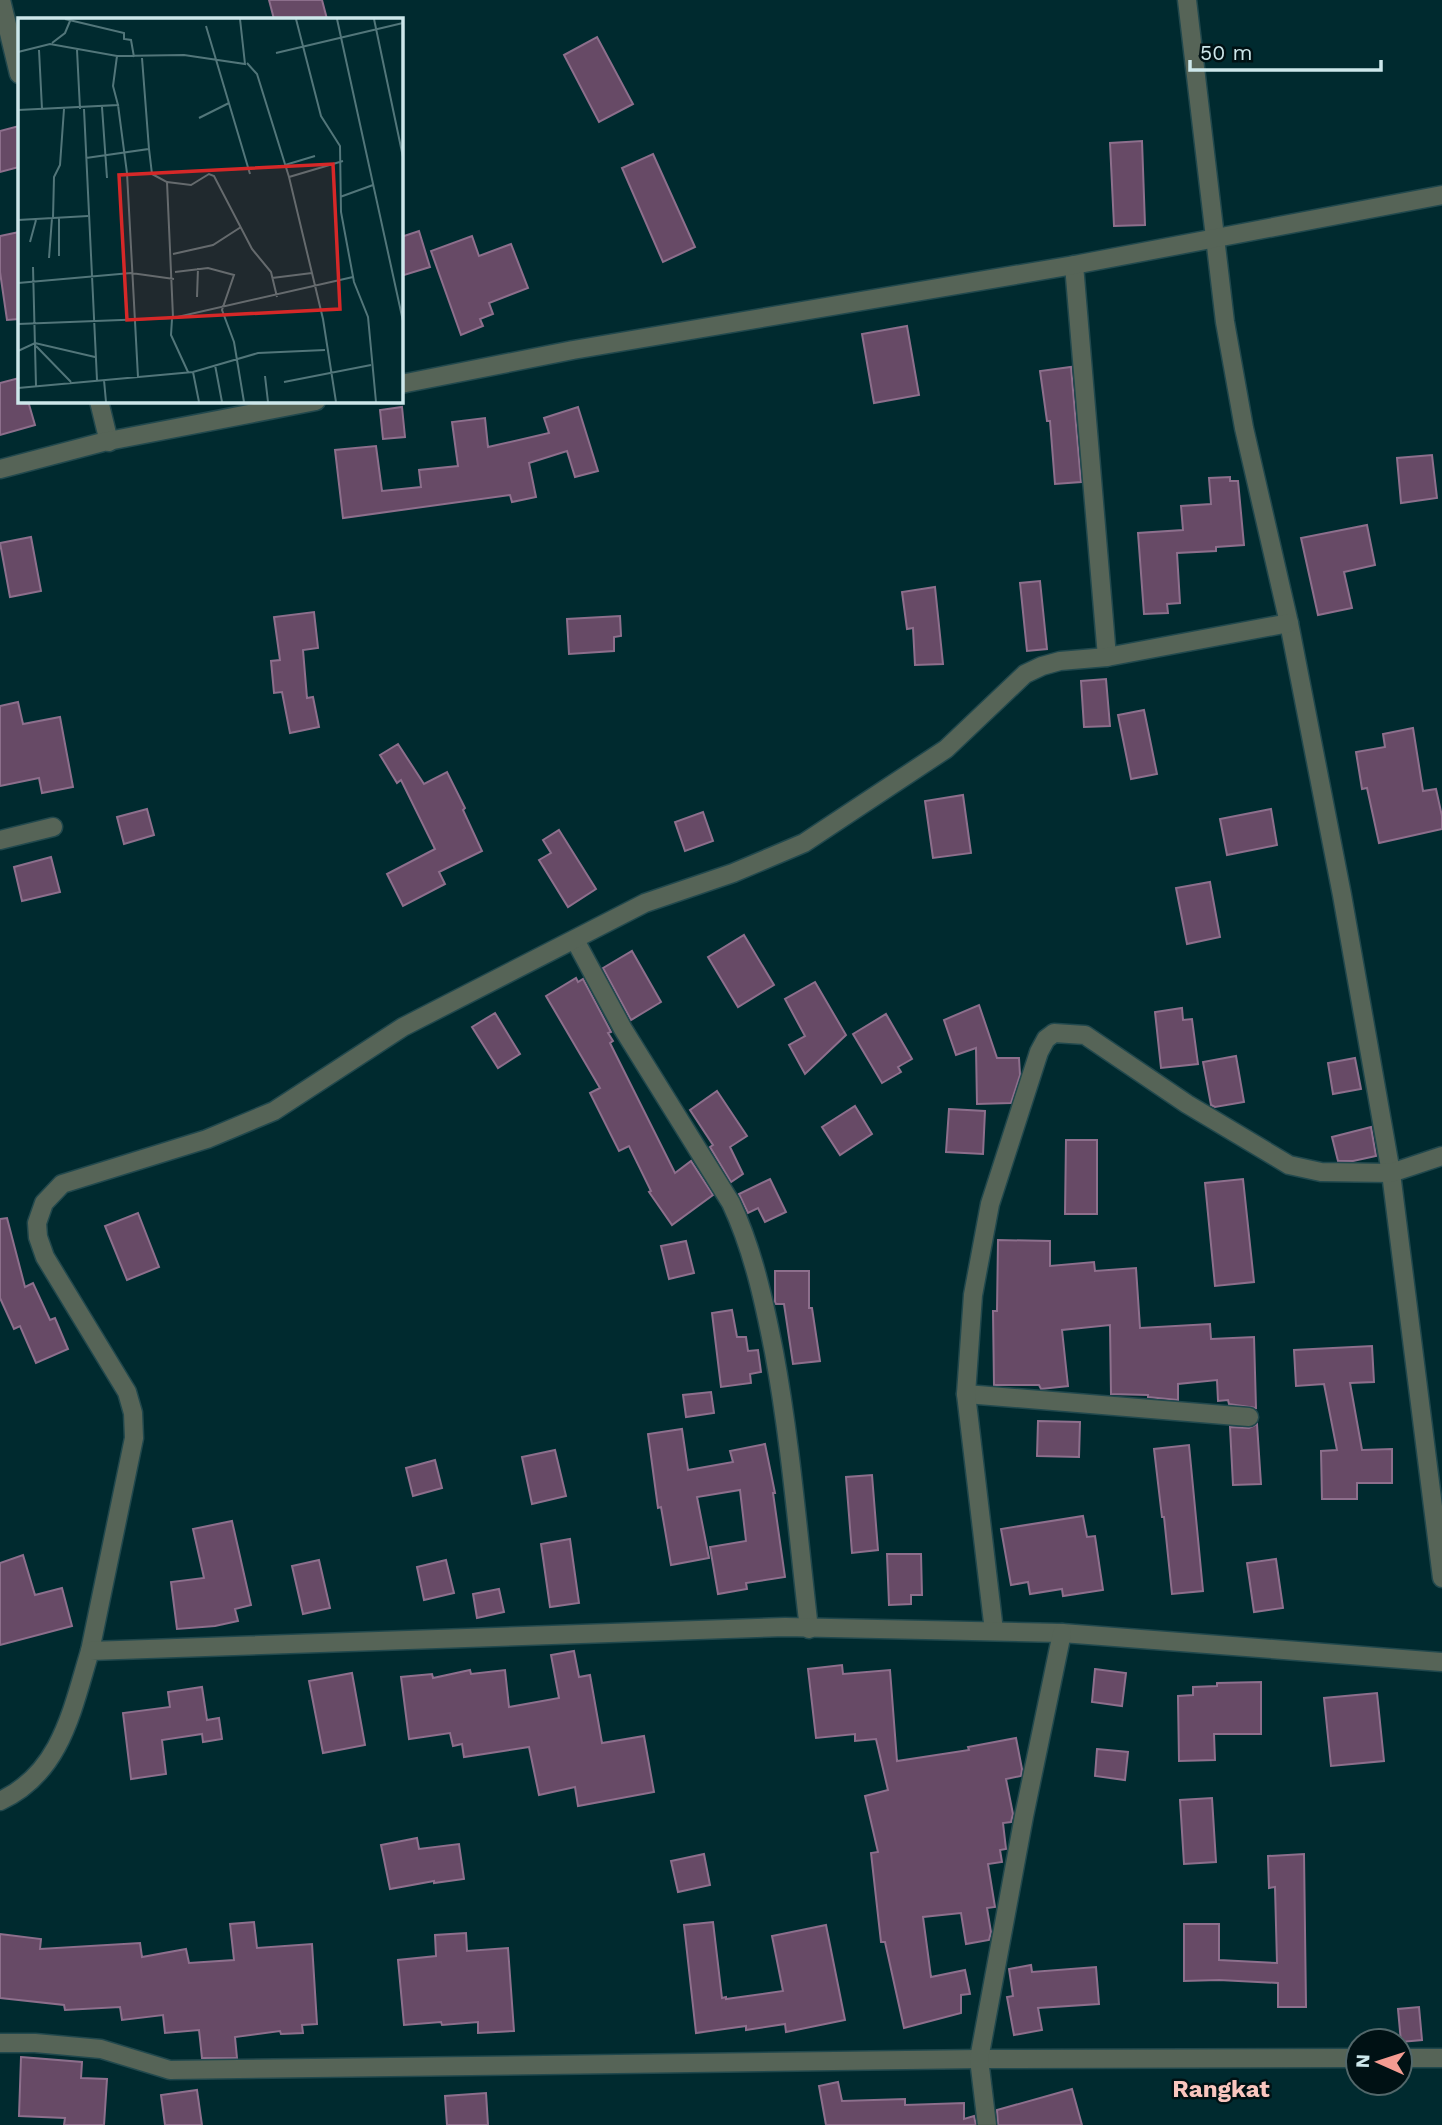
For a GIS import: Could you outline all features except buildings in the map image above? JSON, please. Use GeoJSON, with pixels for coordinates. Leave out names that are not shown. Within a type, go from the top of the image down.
{"type":"FeatureCollection","features":[{"type":"Feature","properties":{"kind":"street"},"geometry":{"type":"LineString","coordinates":[[1,0],[18,70]]}},
{"type":"Feature","properties":{"kind":"street"},"geometry":{"type":"LineString","coordinates":[[1187,0],[1225,322],[1244,428],[1289,623],[1342,895],[1391,1173],[1442,1578]]}},
{"type":"Feature","properties":{"kind":"street"},"geometry":{"type":"LineString","coordinates":[[402,384],[573,350],[1074,265],[1442,195]]}},
{"type":"Feature","properties":{"kind":"street"},"geometry":{"type":"LineString","coordinates":[[1074,265],[1107,657]]}},
{"type":"Feature","properties":{"kind":"street"},"geometry":{"type":"LineString","coordinates":[[99,402],[109,442]]}},
{"type":"Feature","properties":{"kind":"street"},"geometry":{"type":"LineString","coordinates":[[0,469],[109,442],[311,402]]}},
{"type":"Feature","properties":{"kind":"street"},"geometry":{"type":"LineString","coordinates":[[0,1801],[32,1782],[50,1760],[62,1737],[90,1651],[134,1437],[133,1413],[123,1384],[45,1257],[38,1237],[37,1223],[44,1203],[62,1184],[206,1139],[274,1111],[402,1027],[645,903],[733,873],[804,843],[946,749],[1025,674],[1042,666],[1060,661],[1107,657],[1289,623]]}},
{"type":"Feature","properties":{"kind":"street"},"geometry":{"type":"LineString","coordinates":[[0,840],[53,827]]}},
{"type":"Feature","properties":{"kind":"street"},"geometry":{"type":"LineString","coordinates":[[575,940],[623,1029],[731,1203],[744,1230],[765,1305],[785,1412],[808,1629]]}},
{"type":"Feature","properties":{"kind":"street"},"geometry":{"type":"LineString","coordinates":[[994,1631],[967,1394],[973,1295],[990,1205],[1039,1052],[1046,1039],[1054,1033],[1076,1033],[1094,1040],[1187,1104],[1289,1165],[1321,1172],[1391,1173],[1442,1156]]}},
{"type":"Feature","properties":{"kind":"street"},"geometry":{"type":"LineString","coordinates":[[967,1394],[1249,1417]]}},
{"type":"Feature","properties":{"kind":"street"},"geometry":{"type":"LineString","coordinates":[[90,1651],[785,1627],[1062,1633],[1442,1662]]}},
{"type":"Feature","properties":{"kind":"street"},"geometry":{"type":"LineString","coordinates":[[987,2125],[979,2059],[1024,1816],[1062,1633]]}},
{"type":"Feature","properties":{"kind":"street"},"geometry":{"type":"LineString","coordinates":[[0,2043],[101,2049],[170,2070],[979,2059],[1344,2058]]}},
{"type":"Feature","properties":{"kind":"street"},"geometry":{"type":"LineString","coordinates":[[1414,2058],[1442,2058]]}},
{"type":"Feature","properties":{"kind":"district","name":"Rangkat"},"geometry":{"type":"Point","coordinates":[1221,2089]}}]}
